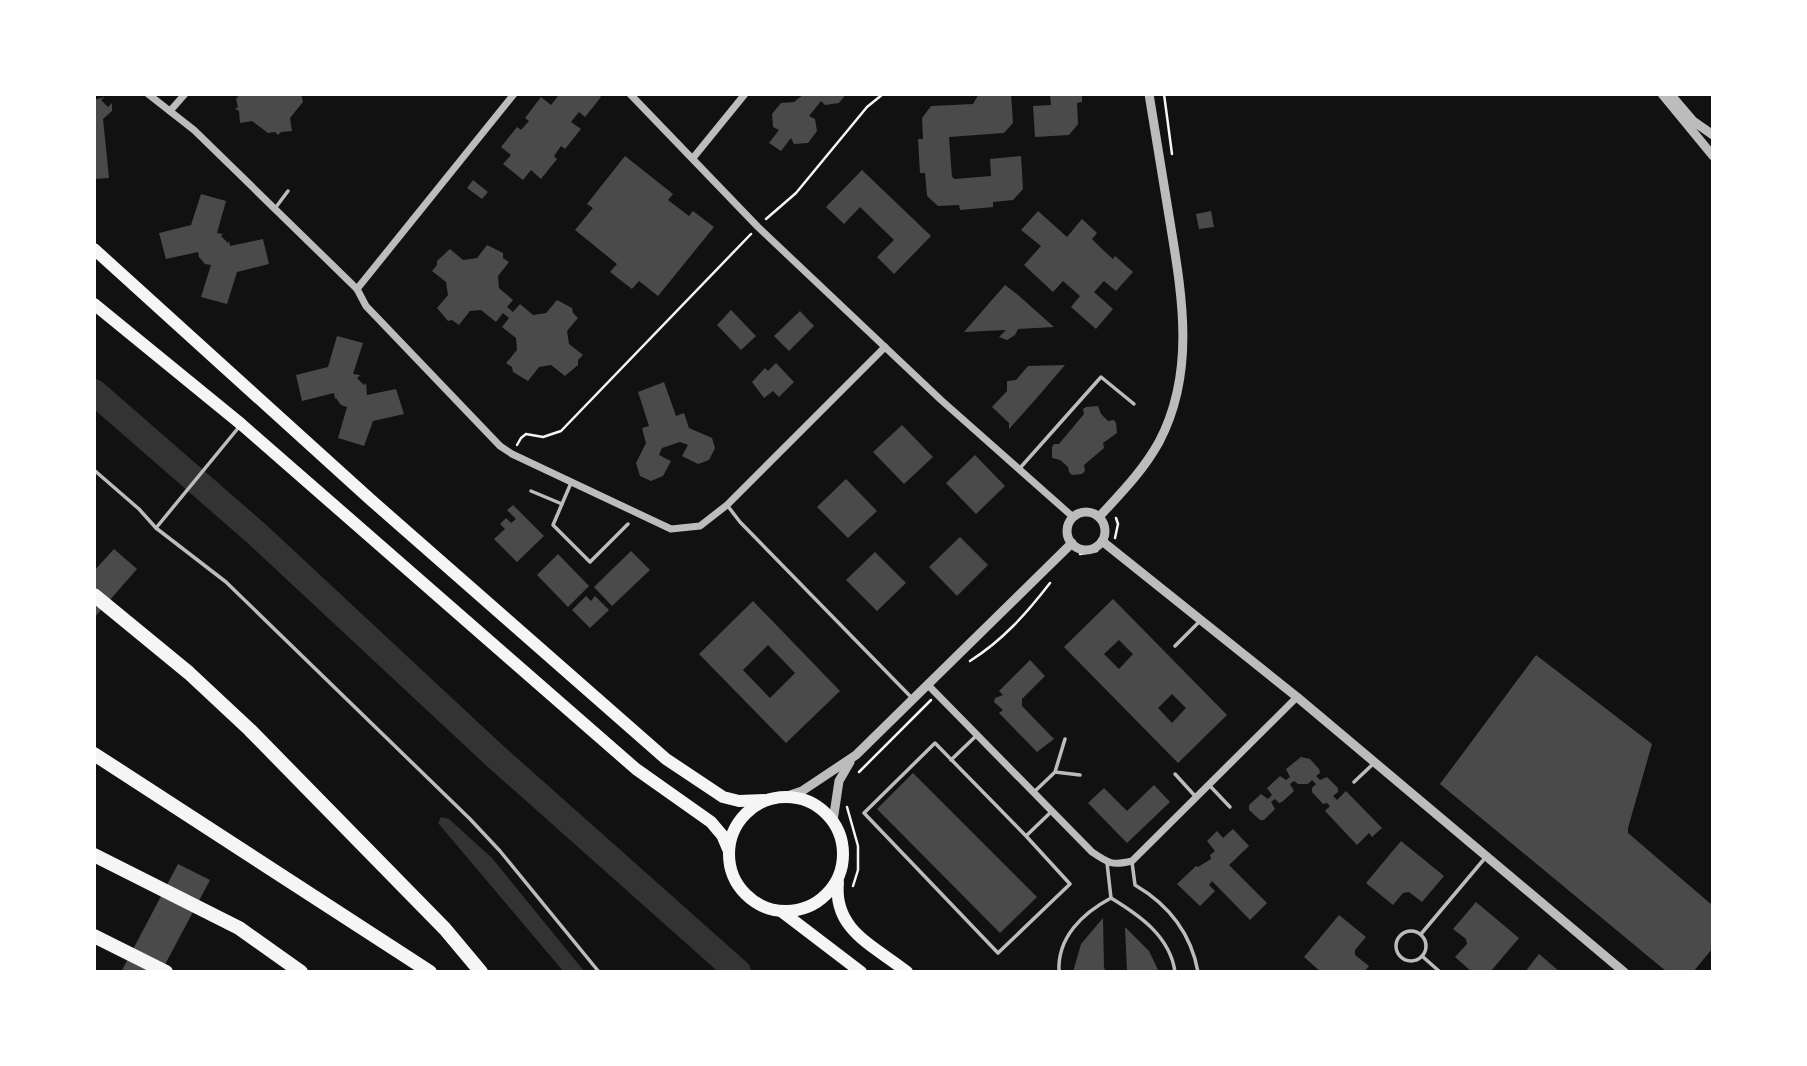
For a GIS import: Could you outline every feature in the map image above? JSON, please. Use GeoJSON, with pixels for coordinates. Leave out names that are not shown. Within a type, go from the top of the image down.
{"type":"FeatureCollection","features":[{"type":"Feature","properties":{"kind":"highway"},"geometry":{"type":"LineString","coordinates":[[94,595],[189,673],[250,730],[445,929],[481,971]]}},
{"type":"Feature","properties":{"kind":"highway"},"geometry":{"type":"LineString","coordinates":[[94,754],[430,971]]}},
{"type":"Feature","properties":{"kind":"highway"},"geometry":{"type":"LineString","coordinates":[[94,855],[239,928],[302,971]]}},
{"type":"Feature","properties":{"kind":"highway"},"geometry":{"type":"LineString","coordinates":[[94,936],[166,971]]}},
{"type":"Feature","properties":{"kind":"main road"},"geometry":{"type":"LineString","coordinates":[[94,249],[371,500],[666,759],[723,797],[739,801],[787,796],[805,799],[821,808],[833,821],[844,850],[838,880],[837,906],[847,925],[907,971]]}},
{"type":"Feature","properties":{"kind":"main road"},"geometry":{"type":"LineString","coordinates":[[94,304],[241,424],[636,769],[711,822],[722,835],[728,849]]}},
{"type":"Feature","properties":{"kind":"main road"},"geometry":{"type":"LineString","coordinates":[[764,800],[750,808],[739,820],[732,834],[728,849],[729,867],[736,884],[748,898],[763,907],[781,912],[861,971]]}},
{"type":"Feature","properties":{"kind":"main road"},"geometry":{"type":"LineString","coordinates":[[781,912],[814,904],[828,894],[838,880]]}},
{"type":"Feature","properties":{"kind":"street"},"geometry":{"type":"LineString","coordinates":[[148,94],[194,130],[357,289],[366,306],[500,446],[671,529],[700,526],[727,505],[885,347]]}},
{"type":"Feature","properties":{"kind":"street"},"geometry":{"type":"LineString","coordinates":[[170,111],[185,94]]}},
{"type":"Feature","properties":{"kind":"street"},"geometry":{"type":"LineString","coordinates":[[357,289],[514,94]]}},
{"type":"Feature","properties":{"kind":"street"},"geometry":{"type":"LineString","coordinates":[[631,94],[758,227],[879,337],[885,347],[942,400],[1073,517]]}},
{"type":"Feature","properties":{"kind":"street"},"geometry":{"type":"LineString","coordinates":[[693,158],[745,94]]}},
{"type":"Feature","properties":{"kind":"street"},"geometry":{"type":"LineString","coordinates":[[1099,517],[1131,483],[1160,440],[1176,396],[1184,341],[1177,267],[1149,94]]}},
{"type":"Feature","properties":{"kind":"street"},"geometry":{"type":"LineString","coordinates":[[1662,94],[1713,156]]}},
{"type":"Feature","properties":{"kind":"street"},"geometry":{"type":"LineString","coordinates":[[1670,94],[1693,121],[1713,135]]}},
{"type":"Feature","properties":{"kind":"street"},"geometry":{"type":"LineString","coordinates":[[1089,512],[1099,517],[1105,529],[1098,545],[1087,550],[1072,543],[1068,538],[1067,527],[1073,517],[1089,512]]}},
{"type":"Feature","properties":{"kind":"street"},"geometry":{"type":"LineString","coordinates":[[1102,541],[1297,697],[1617,969]]}},
{"type":"Feature","properties":{"kind":"street"},"geometry":{"type":"LineString","coordinates":[[787,796],[802,791],[856,755],[1072,543]]}},
{"type":"Feature","properties":{"kind":"street"},"geometry":{"type":"LineString","coordinates":[[928,685],[1092,852],[1107,863],[1119,864],[1132,861],[1297,697]]}},
{"type":"Feature","properties":{"kind":"street"},"geometry":{"type":"LineString","coordinates":[[833,821],[839,780],[856,755]]}},
{"type":"Feature","properties":{"kind":"lane"},"geometry":{"type":"LineString","coordinates":[[469,134],[478,139]]}},
{"type":"Feature","properties":{"kind":"lane"},"geometry":{"type":"LineString","coordinates":[[274,209],[288,191]]}},
{"type":"Feature","properties":{"kind":"lane"},"geometry":{"type":"LineString","coordinates":[[1020,468],[1101,377],[1133,404]]}},
{"type":"Feature","properties":{"kind":"lane"},"geometry":{"type":"LineString","coordinates":[[156,528],[241,424]]}},
{"type":"Feature","properties":{"kind":"lane"},"geometry":{"type":"LineString","coordinates":[[94,470],[139,509],[156,528],[226,582],[470,819],[500,851],[599,971]]}},
{"type":"Feature","properties":{"kind":"lane"},"geometry":{"type":"LineString","coordinates":[[571,481],[553,525],[590,562],[628,524]]}},
{"type":"Feature","properties":{"kind":"lane"},"geometry":{"type":"LineString","coordinates":[[531,491],[562,504]]}},
{"type":"Feature","properties":{"kind":"lane"},"geometry":{"type":"LineString","coordinates":[[727,505],[740,522],[913,699]]}},
{"type":"Feature","properties":{"kind":"lane"},"geometry":{"type":"LineString","coordinates":[[1175,646],[1202,620]]}},
{"type":"Feature","properties":{"kind":"lane"},"geometry":{"type":"LineString","coordinates":[[951,760],[977,735]]}},
{"type":"Feature","properties":{"kind":"lane"},"geometry":{"type":"LineString","coordinates":[[1033,793],[1055,772],[1065,739]]}},
{"type":"Feature","properties":{"kind":"lane"},"geometry":{"type":"LineString","coordinates":[[935,743],[1026,836],[1070,884],[998,953],[864,813],[935,743]]}},
{"type":"Feature","properties":{"kind":"lane"},"geometry":{"type":"LineString","coordinates":[[1354,782],[1374,762]]}},
{"type":"Feature","properties":{"kind":"lane"},"geometry":{"type":"LineString","coordinates":[[1055,772],[1080,775]]}},
{"type":"Feature","properties":{"kind":"lane"},"geometry":{"type":"LineString","coordinates":[[1175,774],[1196,797]]}},
{"type":"Feature","properties":{"kind":"lane"},"geometry":{"type":"LineString","coordinates":[[1209,784],[1230,807]]}},
{"type":"Feature","properties":{"kind":"lane"},"geometry":{"type":"LineString","coordinates":[[1026,836],[1052,811]]}},
{"type":"Feature","properties":{"kind":"lane"},"geometry":{"type":"LineString","coordinates":[[1420,934],[1487,857]]}},
{"type":"Feature","properties":{"kind":"lane"},"geometry":{"type":"LineString","coordinates":[[1132,861],[1135,885],[1160,902],[1181,927],[1198,971]]}},
{"type":"Feature","properties":{"kind":"lane"},"geometry":{"type":"LineString","coordinates":[[1107,863],[1111,898],[1142,919],[1161,938],[1174,962],[1175,971]]}},
{"type":"Feature","properties":{"kind":"lane"},"geometry":{"type":"LineString","coordinates":[[1059,971],[1062,952],[1073,928],[1092,908],[1111,898]]}},
{"type":"Feature","properties":{"kind":"lane"},"geometry":{"type":"LineString","coordinates":[[1412,931],[1420,934],[1426,942],[1422,956],[1408,961],[1399,956],[1396,946],[1402,933],[1412,931]]}},
{"type":"Feature","properties":{"kind":"lane"},"geometry":{"type":"LineString","coordinates":[[1422,956],[1440,971]]}},
{"type":"Feature","properties":{"kind":"path"},"geometry":{"type":"LineString","coordinates":[[508,442],[513,451],[526,434],[543,437],[561,431],[758,227],[796,193],[859,116],[883,94]]}},
{"type":"Feature","properties":{"kind":"shaded area"},"geometry":{"type":"Polygon","coordinates":[[[441,817],[449,819],[492,858],[584,971],[563,971],[438,823],[441,817]]]}},
{"type":"Feature","properties":{"kind":"building"},"geometry":{"type":"Polygon","coordinates":[[[240,94],[301,94],[303,102],[290,118],[292,131],[278,135],[275,132],[268,133],[252,121],[240,123],[239,111],[235,109],[238,107],[236,99],[240,94]]]}},
{"type":"Feature","properties":{"kind":"building"},"geometry":{"type":"Polygon","coordinates":[[[557,94],[597,94],[601,97],[585,117],[579,112],[571,122],[581,129],[565,149],[561,146],[554,156],[557,159],[541,179],[531,170],[523,180],[503,164],[511,155],[501,147],[517,127],[521,130],[529,121],[525,118],[541,97],[551,105],[557,94]]]}},
{"type":"Feature","properties":{"kind":"building"},"geometry":{"type":"Polygon","coordinates":[[[804,94],[846,94],[839,103],[825,105],[821,101],[809,116],[815,119],[817,131],[808,143],[794,144],[791,138],[781,151],[769,143],[779,130],[773,127],[772,114],[781,103],[794,102],[804,94]]]}},
{"type":"Feature","properties":{"kind":"building"},"geometry":{"type":"Polygon","coordinates":[[[979,94],[1011,94],[1013,123],[1004,133],[949,137],[952,177],[991,176],[990,159],[1021,156],[1023,189],[1013,200],[993,202],[993,207],[960,210],[959,205],[938,206],[927,196],[925,173],[920,173],[918,139],[923,139],[922,118],[931,106],[973,104],[979,94]]]}},
{"type":"Feature","properties":{"kind":"building"},"geometry":{"type":"Polygon","coordinates":[[[1050,94],[1082,94],[1082,102],[1077,103],[1078,124],[1069,135],[1035,137],[1033,106],[1051,105],[1050,94]]]}},
{"type":"Feature","properties":{"kind":"building"},"geometry":{"type":"Polygon","coordinates":[[[105,97],[101,100],[108,107],[112,103],[112,111],[103,119],[109,178],[94,179],[94,100],[105,97]]]}},
{"type":"Feature","properties":{"kind":"building"},"geometry":{"type":"Polygon","coordinates":[[[625,156],[673,194],[668,200],[689,216],[693,211],[714,227],[658,296],[639,281],[632,289],[610,272],[617,264],[575,230],[593,208],[587,204],[625,156]]]}},
{"type":"Feature","properties":{"kind":"building"},"geometry":{"type":"Polygon","coordinates":[[[862,170],[931,236],[894,274],[877,257],[894,240],[860,207],[844,224],[826,207],[862,170]]]}},
{"type":"Feature","properties":{"kind":"building"},"geometry":{"type":"Polygon","coordinates":[[[473,180],[488,192],[482,199],[467,188],[473,180]]]}},
{"type":"Feature","properties":{"kind":"building"},"geometry":{"type":"Polygon","coordinates":[[[201,194],[226,201],[217,233],[223,234],[221,236],[228,243],[229,241],[230,246],[263,239],[269,264],[237,272],[227,304],[201,297],[211,265],[205,264],[198,252],[166,259],[159,233],[191,225],[201,194]]]}},
{"type":"Feature","properties":{"kind":"building"},"geometry":{"type":"Polygon","coordinates":[[[1038,211],[1067,237],[1082,219],[1097,233],[1092,239],[1113,259],[1115,256],[1133,272],[1116,291],[1104,281],[1094,292],[1113,309],[1096,329],[1071,307],[1080,296],[1063,281],[1053,292],[1024,265],[1041,246],[1021,230],[1038,211]]]}},
{"type":"Feature","properties":{"kind":"building"},"geometry":{"type":"Polygon","coordinates":[[[1211,211],[1214,227],[1199,229],[1196,214],[1211,211]]]}},
{"type":"Feature","properties":{"kind":"building"},"geometry":{"type":"Polygon","coordinates":[[[487,245],[503,253],[503,258],[509,262],[498,276],[499,288],[513,300],[507,307],[513,312],[520,304],[533,315],[546,313],[557,300],[572,308],[578,318],[567,331],[569,344],[583,355],[578,360],[578,365],[565,376],[551,365],[539,367],[528,381],[513,372],[512,367],[506,363],[517,350],[516,338],[502,327],[509,318],[503,313],[496,322],[481,310],[470,311],[459,325],[452,320],[448,321],[437,308],[448,295],[446,282],[432,271],[437,261],[450,249],[463,260],[477,258],[487,245]]]}},
{"type":"Feature","properties":{"kind":"building"},"geometry":{"type":"Polygon","coordinates":[[[1005,285],[1054,327],[1018,329],[1015,335],[1007,340],[999,337],[1006,330],[964,332],[1005,285]]]}},
{"type":"Feature","properties":{"kind":"building"},"geometry":{"type":"Polygon","coordinates":[[[731,310],[756,336],[741,350],[717,325],[731,310]]]}},
{"type":"Feature","properties":{"kind":"building"},"geometry":{"type":"Polygon","coordinates":[[[800,311],[814,326],[789,351],[774,336],[800,311]]]}},
{"type":"Feature","properties":{"kind":"building"},"geometry":{"type":"Polygon","coordinates":[[[337,336],[363,343],[353,374],[360,375],[357,378],[364,385],[366,383],[367,395],[396,389],[404,414],[373,421],[364,446],[338,438],[347,407],[335,399],[334,393],[302,401],[296,375],[328,367],[337,336]]]}},
{"type":"Feature","properties":{"kind":"building"},"geometry":{"type":"Polygon","coordinates":[[[776,363],[794,382],[779,397],[773,391],[764,398],[752,382],[765,368],[768,371],[776,363]]]}},
{"type":"Feature","properties":{"kind":"building"},"geometry":{"type":"Polygon","coordinates":[[[1065,365],[1009,429],[1009,423],[992,407],[1007,391],[1007,381],[1016,380],[1028,366],[1065,365]]]}},
{"type":"Feature","properties":{"kind":"building"},"geometry":{"type":"Polygon","coordinates":[[[664,382],[676,416],[684,413],[689,428],[712,438],[715,448],[709,460],[698,464],[682,456],[688,445],[680,442],[662,448],[659,455],[671,461],[663,476],[651,481],[640,476],[636,463],[646,443],[642,428],[649,426],[638,392],[664,382]]]}},
{"type":"Feature","properties":{"kind":"building"},"geometry":{"type":"Polygon","coordinates":[[[1098,406],[1108,421],[1114,420],[1117,433],[1103,443],[1104,448],[1084,465],[1085,471],[1082,474],[1072,475],[1060,460],[1052,458],[1052,447],[1059,444],[1084,414],[1083,409],[1098,406]]]}},
{"type":"Feature","properties":{"kind":"building"},"geometry":{"type":"Polygon","coordinates":[[[902,425],[933,457],[904,484],[873,452],[902,425]]]}},
{"type":"Feature","properties":{"kind":"building"},"geometry":{"type":"Polygon","coordinates":[[[975,455],[1005,486],[976,514],[946,483],[975,455]]]}},
{"type":"Feature","properties":{"kind":"building"},"geometry":{"type":"Polygon","coordinates":[[[846,479],[877,511],[848,538],[817,507],[846,479]]]}},
{"type":"Feature","properties":{"kind":"building"},"geometry":{"type":"Polygon","coordinates":[[[513,505],[544,536],[517,562],[494,539],[505,529],[500,524],[506,518],[511,523],[516,519],[507,510],[513,505]]]}},
{"type":"Feature","properties":{"kind":"building"},"geometry":{"type":"Polygon","coordinates":[[[960,537],[988,565],[957,596],[929,567],[960,537]]]}},
{"type":"Feature","properties":{"kind":"building"},"geometry":{"type":"Polygon","coordinates":[[[114,549],[137,569],[94,618],[94,571],[114,549]]]}},
{"type":"Feature","properties":{"kind":"building"},"geometry":{"type":"Polygon","coordinates":[[[631,551],[650,570],[612,606],[594,587],[631,551]]]}},
{"type":"Feature","properties":{"kind":"building"},"geometry":{"type":"Polygon","coordinates":[[[875,552],[906,583],[877,611],[846,580],[875,552]]]}},
{"type":"Feature","properties":{"kind":"building"},"geometry":{"type":"Polygon","coordinates":[[[558,554],[589,586],[568,607],[537,575],[558,554]]]}},
{"type":"Feature","properties":{"kind":"building"},"geometry":{"type":"Polygon","coordinates":[[[586,596],[591,601],[595,596],[609,610],[590,628],[572,610],[586,596]]]}},
{"type":"Feature","properties":{"kind":"building"},"geometry":{"type":"Polygon","coordinates":[[[1113,599],[1227,715],[1178,763],[1064,647],[1113,599]],[[1119,640],[1104,654],[1119,669],[1133,654],[1119,640]],[[1172,694],[1158,708],[1172,723],[1186,708],[1172,694]]]}},
{"type":"Feature","properties":{"kind":"building"},"geometry":{"type":"Polygon","coordinates":[[[753,601],[840,691],[786,743],[699,654],[753,601]],[[768,645],[743,670],[770,698],[795,673],[768,645]]]}},
{"type":"Feature","properties":{"kind":"building"},"geometry":{"type":"Polygon","coordinates":[[[1536,655],[1652,744],[1628,833],[1712,905],[1712,949],[1693,972],[1667,972],[1440,784],[1536,655]]]}},
{"type":"Feature","properties":{"kind":"building"},"geometry":{"type":"Polygon","coordinates":[[[1030,660],[1045,676],[1022,699],[1022,706],[1054,739],[1037,752],[999,713],[1003,710],[994,702],[995,698],[1003,695],[999,691],[1030,660]]]}},
{"type":"Feature","properties":{"kind":"building"},"geometry":{"type":"Polygon","coordinates":[[[1301,757],[1310,759],[1319,769],[1320,773],[1316,776],[1320,780],[1327,777],[1338,788],[1338,792],[1333,796],[1337,800],[1346,791],[1382,828],[1372,837],[1369,833],[1357,845],[1325,811],[1330,806],[1323,804],[1312,792],[1316,784],[1312,780],[1308,784],[1294,781],[1290,784],[1294,791],[1282,802],[1279,803],[1275,799],[1271,802],[1275,809],[1264,820],[1260,820],[1249,810],[1249,805],[1261,794],[1268,799],[1272,795],[1267,788],[1280,776],[1286,780],[1290,777],[1286,769],[1301,757]]]}},
{"type":"Feature","properties":{"kind":"building"},"geometry":{"type":"Polygon","coordinates":[[[913,773],[1037,897],[1000,933],[877,809],[913,773]]]}},
{"type":"Feature","properties":{"kind":"building"},"geometry":{"type":"Polygon","coordinates":[[[1154,785],[1170,802],[1127,843],[1088,803],[1104,788],[1127,811],[1154,785]]]}},
{"type":"Feature","properties":{"kind":"building"},"geometry":{"type":"Polygon","coordinates":[[[1233,829],[1249,846],[1229,865],[1267,903],[1250,920],[1212,881],[1209,885],[1215,891],[1200,906],[1177,884],[1196,866],[1211,859],[1210,855],[1215,851],[1207,841],[1217,831],[1223,838],[1233,829]]]}},
{"type":"Feature","properties":{"kind":"building"},"geometry":{"type":"Polygon","coordinates":[[[1401,841],[1444,876],[1422,902],[1409,892],[1403,893],[1393,905],[1366,883],[1401,841]]]}},
{"type":"Feature","properties":{"kind":"building"},"geometry":{"type":"Polygon","coordinates":[[[178,864],[210,880],[161,972],[121,972],[178,864]]]}},
{"type":"Feature","properties":{"kind":"building"},"geometry":{"type":"Polygon","coordinates":[[[1476,902],[1519,938],[1490,972],[1472,972],[1455,957],[1467,944],[1466,939],[1453,929],[1476,902]]]}},
{"type":"Feature","properties":{"kind":"building"},"geometry":{"type":"Polygon","coordinates":[[[1339,915],[1366,937],[1355,950],[1355,955],[1369,966],[1364,972],[1321,972],[1304,957],[1339,915]]]}},
{"type":"Feature","properties":{"kind":"building"},"geometry":{"type":"Polygon","coordinates":[[[1103,918],[1104,968],[1107,972],[1073,972],[1081,944],[1103,918]]]}},
{"type":"Feature","properties":{"kind":"building"},"geometry":{"type":"Polygon","coordinates":[[[1125,927],[1149,951],[1159,972],[1127,972],[1125,927]]]}},
{"type":"Feature","properties":{"kind":"building"},"geometry":{"type":"Polygon","coordinates":[[[1539,954],[1560,972],[1525,972],[1539,954]]]}},
{"type":"Feature","properties":{"kind":"waterway"},"geometry":{"type":"LineString","coordinates":[[94,392],[257,534],[494,755],[738,972]]}}]}
